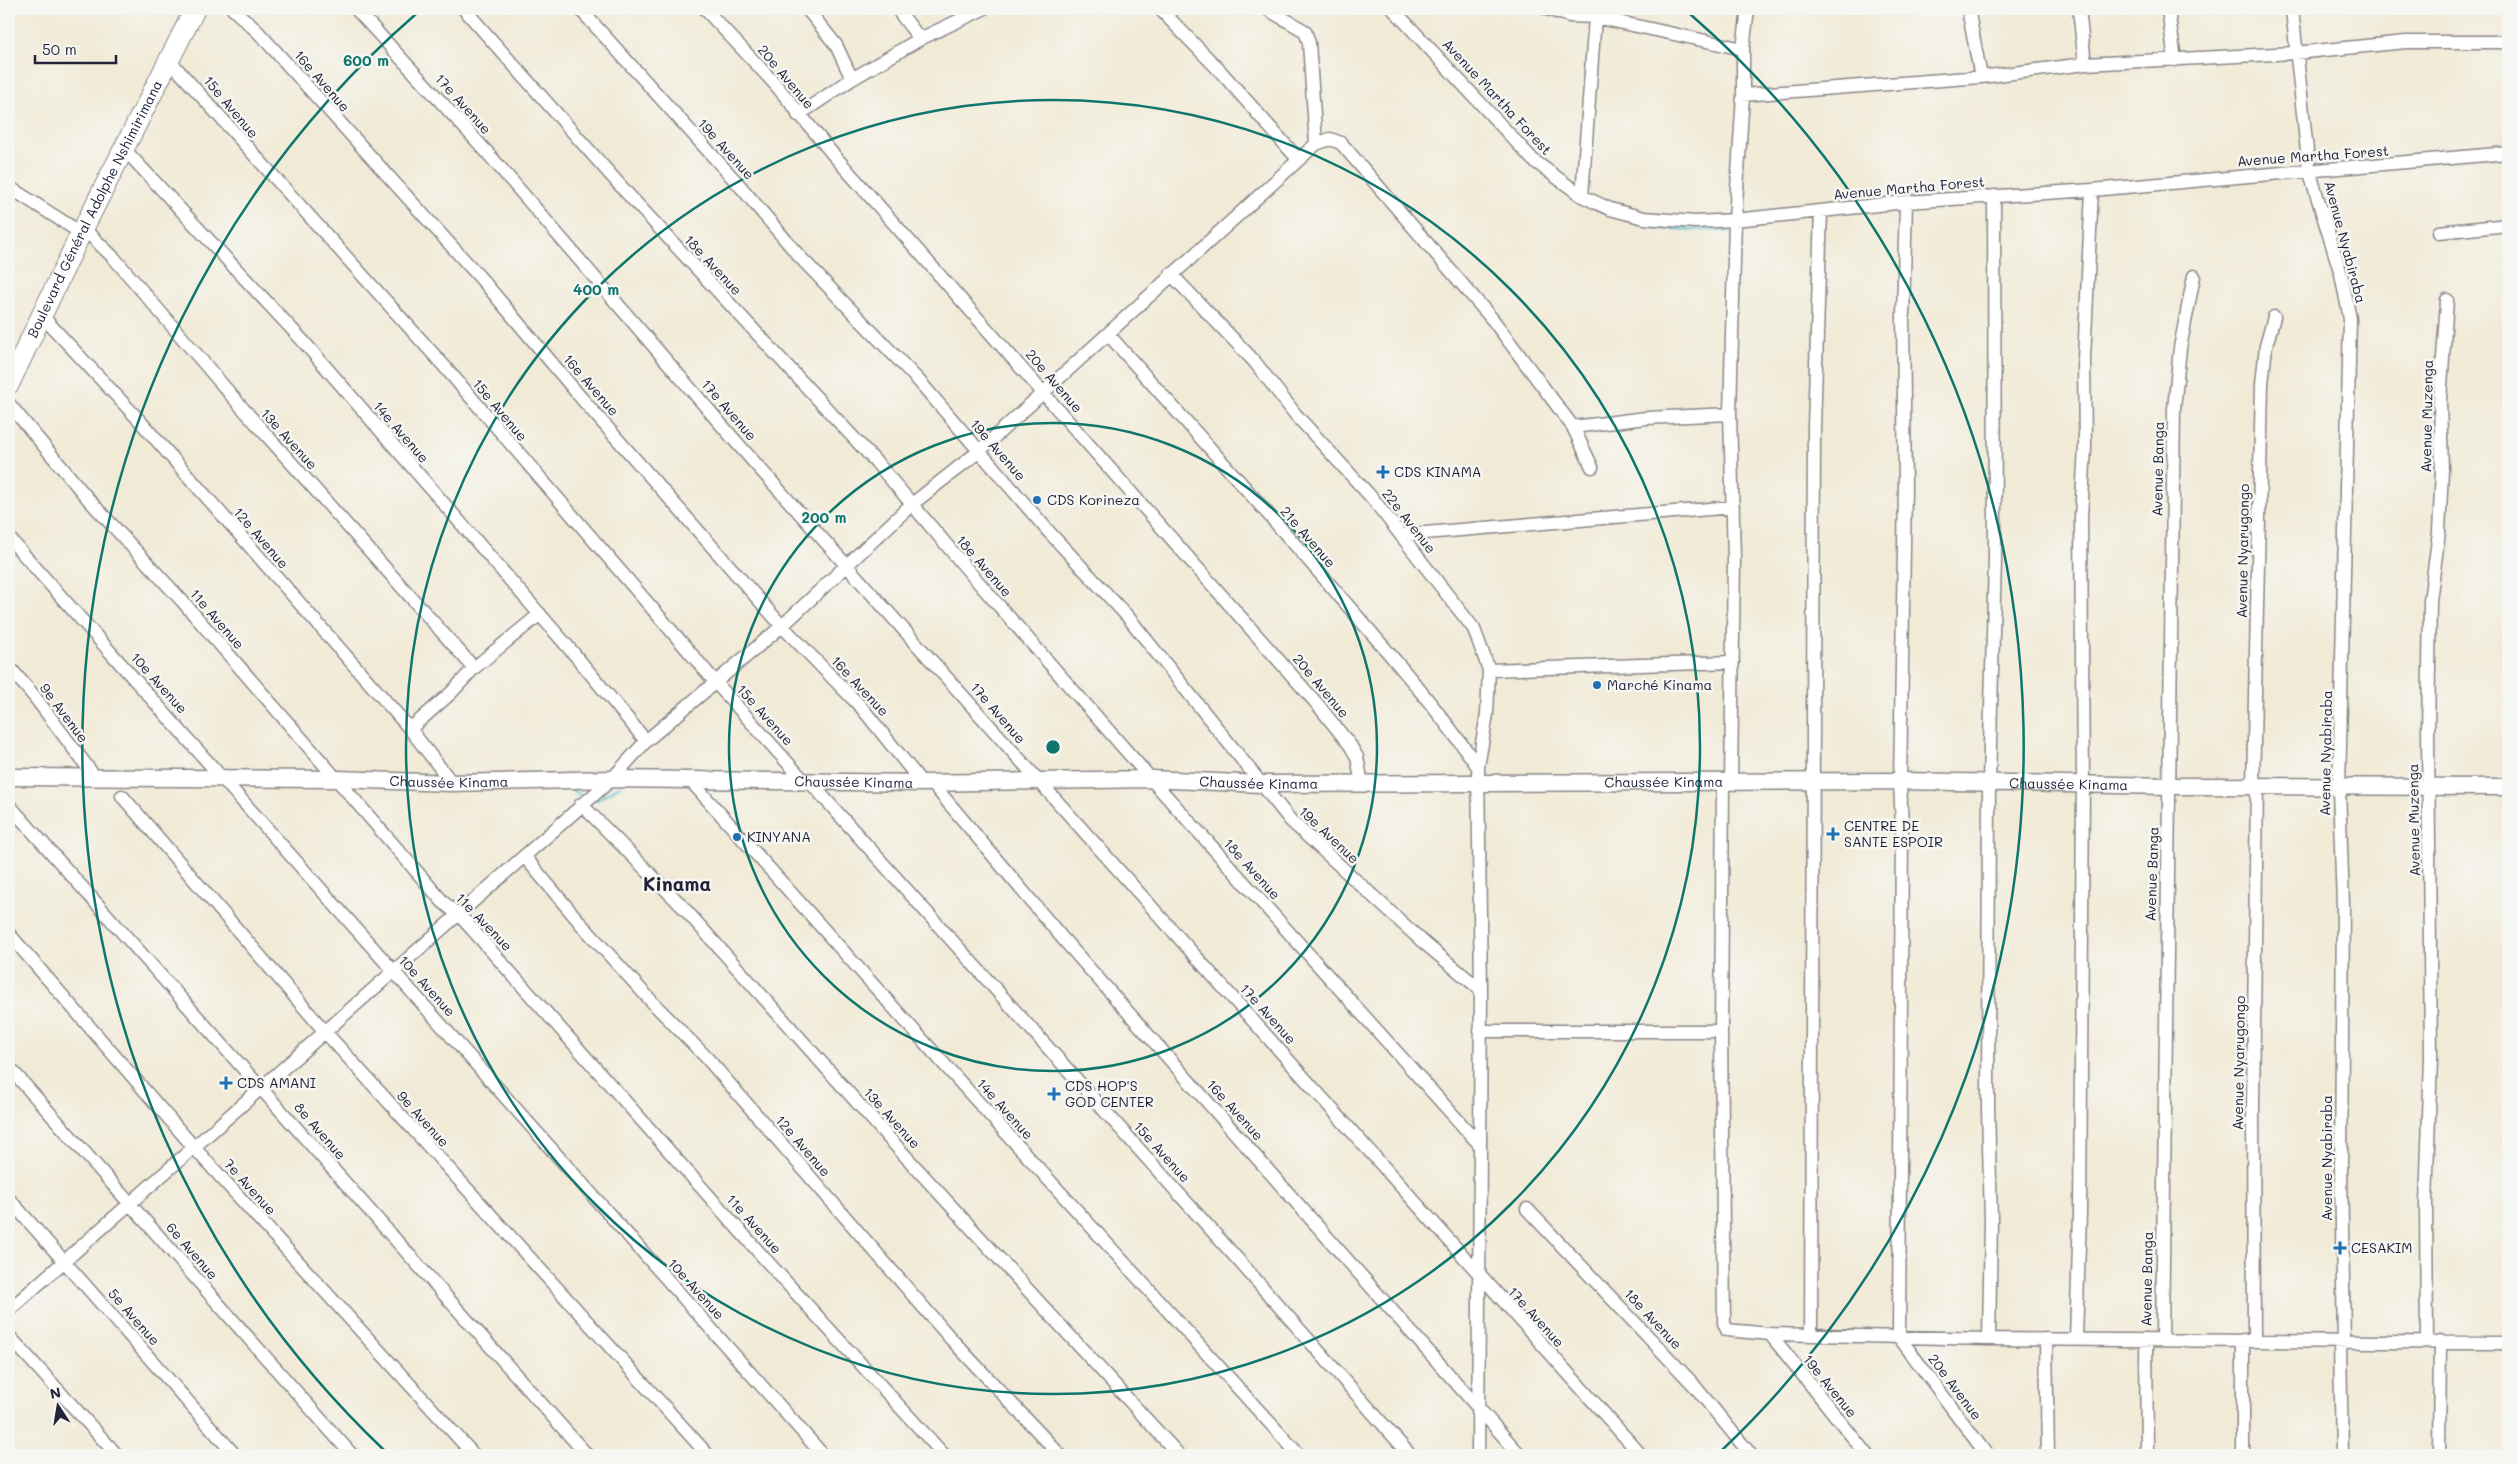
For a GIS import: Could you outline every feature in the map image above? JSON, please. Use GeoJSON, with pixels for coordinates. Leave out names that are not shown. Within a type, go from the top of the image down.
{"type":"FeatureCollection","features":[{"type":"Feature","properties":{"kind":"main road","name":"Boulevard Général Adolphe Nshimirimana"},"geometry":{"type":"LineString","coordinates":[[9,384],[83,231],[195,9]]}},
{"type":"Feature","properties":{"kind":"street","name":"16e Avenue"},"geometry":{"type":"LineString","coordinates":[[233,9],[270,45],[484,282],[582,399],[782,626],[862,708],[1064,940],[1520,1455]]}},
{"type":"Feature","properties":{"kind":"street","name":"17e Avenue"},"geometry":{"type":"LineString","coordinates":[[356,9],[485,150],[737,443],[1038,782],[1152,907],[1480,1278],[1641,1455]]}},
{"type":"Feature","properties":{"kind":"street","name":"18e Avenue"},"geometry":{"type":"LineString","coordinates":[[464,9],[625,191],[877,464],[1151,779],[1480,1145]]}},
{"type":"Feature","properties":{"kind":"street","name":"19e Avenue"},"geometry":{"type":"LineString","coordinates":[[580,9],[740,186],[799,256],[932,395],[978,452],[1128,617],[1291,820],[1423,942],[1481,990]]}},
{"type":"Feature","properties":{"kind":"street","name":"20e Avenue"},"geometry":{"type":"LineString","coordinates":[[705,9],[775,84],[798,115],[1318,704],[1350,744],[1357,757],[1362,784]]}},
{"type":"Feature","properties":{"kind":"street"},"geometry":{"type":"LineString","coordinates":[[807,9],[836,45],[852,79]]}},
{"type":"Feature","properties":{"kind":"street"},"geometry":{"type":"LineString","coordinates":[[897,9],[920,39]]}},
{"type":"Feature","properties":{"kind":"street"},"geometry":{"type":"LineString","coordinates":[[798,115],[852,79],[920,39],[983,9]]}},
{"type":"Feature","properties":{"kind":"street"},"geometry":{"type":"LineString","coordinates":[[1160,9],[1221,72],[1298,159]]}},
{"type":"Feature","properties":{"kind":"street"},"geometry":{"type":"LineString","coordinates":[[1267,9],[1305,31],[1309,43],[1316,144]]}},
{"type":"Feature","properties":{"kind":"street","name":"Avenue Martha Forest"},"geometry":{"type":"LineString","coordinates":[[1393,9],[1533,160],[1582,196],[1610,209],[1644,218],[1695,222],[1735,220],[1906,202],[2092,190],[2309,170],[2394,165],[2508,153]]}},
{"type":"Feature","properties":{"kind":"street"},"geometry":{"type":"LineString","coordinates":[[1547,9],[1570,12],[1743,49]]}},
{"type":"Feature","properties":{"kind":"street"},"geometry":{"type":"LineString","coordinates":[[1748,9],[1743,49],[1743,95],[1735,220],[1730,414],[1733,507],[1733,662],[1727,783],[1721,1031],[1724,1323],[1727,1330],[1770,1334],[1989,1339],[2508,1343]]}},
{"type":"Feature","properties":{"kind":"street"},"geometry":{"type":"LineString","coordinates":[[1968,9],[1981,77]]}},
{"type":"Feature","properties":{"kind":"street"},"geometry":{"type":"LineString","coordinates":[[2080,9],[2085,64]]}},
{"type":"Feature","properties":{"kind":"street"},"geometry":{"type":"LineString","coordinates":[[2168,9],[2174,60]]}},
{"type":"Feature","properties":{"kind":"street","name":"Avenue Nyabiraba"},"geometry":{"type":"LineString","coordinates":[[2292,9],[2295,53],[2309,170],[2338,264],[2350,320],[2339,787],[2343,906],[2341,1170],[2342,1455]]}},
{"type":"Feature","properties":{"kind":"street"},"geometry":{"type":"LineString","coordinates":[[1582,196],[1594,17]]}},
{"type":"Feature","properties":{"kind":"street"},"geometry":{"type":"LineString","coordinates":[[1743,95],[1981,77],[2085,64],[2295,53],[2406,42],[2508,42]]}},
{"type":"Feature","properties":{"kind":"street","name":"15e Avenue"},"geometry":{"type":"LineString","coordinates":[[169,60],[445,367],[716,684],[808,782],[1240,1262],[1410,1455]]}},
{"type":"Feature","properties":{"kind":"street"},"geometry":{"type":"LineString","coordinates":[[9,1310],[67,1263],[526,858],[612,779],[646,741],[716,684],[782,626],[911,505],[978,452],[1171,274],[1316,144],[1330,139],[1341,143],[1468,289],[1573,427],[1592,467]]}},
{"type":"Feature","properties":{"kind":"street","name":"14e Avenue"},"geometry":{"type":"LineString","coordinates":[[124,149],[303,341],[540,614],[646,741]]}},
{"type":"Feature","properties":{"kind":"street","name":"13e Avenue"},"geometry":{"type":"LineString","coordinates":[[9,187],[83,231],[114,258],[232,397],[474,668]]}},
{"type":"Feature","properties":{"kind":"street"},"geometry":{"type":"LineString","coordinates":[[2076,1339],[2080,1212],[2083,784],[2080,517],[2085,447],[2084,359],[2092,190]]}},
{"type":"Feature","properties":{"kind":"street"},"geometry":{"type":"LineString","coordinates":[[1989,1339],[1991,1220],[1988,1108],[1989,782],[1996,559],[1994,196]]}},
{"type":"Feature","properties":{"kind":"street"},"geometry":{"type":"LineString","coordinates":[[1899,1337],[1902,827],[1900,782],[1905,489],[1903,316],[1906,202]]}},
{"type":"Feature","properties":{"kind":"street"},"geometry":{"type":"LineString","coordinates":[[1811,1334],[1814,427],[1820,211]]}},
{"type":"Feature","properties":{"kind":"street"},"geometry":{"type":"LineString","coordinates":[[2439,232],[2508,225]]}},
{"type":"Feature","properties":{"kind":"street","name":"22e Avenue"},"geometry":{"type":"LineString","coordinates":[[1171,274],[1254,361],[1296,415],[1372,498],[1474,629],[1489,670],[1487,714],[1478,767],[1480,783],[1481,990],[1478,1455]]}},
{"type":"Feature","properties":{"kind":"street","name":"Avenue Banga"},"geometry":{"type":"LineString","coordinates":[[2162,1340],[2174,409],[2180,348],[2194,276]]}},
{"type":"Feature","properties":{"kind":"street","name":"Avenue Muzenga"},"geometry":{"type":"LineString","coordinates":[[2438,1455],[2426,1203],[2430,1058],[2428,734],[2430,601],[2439,532],[2442,470],[2440,401],[2446,300]]}},
{"type":"Feature","properties":{"kind":"street","name":"12e Avenue"},"geometry":{"type":"LineString","coordinates":[[42,316],[138,420],[410,729],[452,783]]}},
{"type":"Feature","properties":{"kind":"street","name":"Avenue Nyarugongo"},"geometry":{"type":"LineString","coordinates":[[2243,1455],[2248,1340],[2253,1105],[2255,786],[2262,384],[2266,346],[2274,317]]}},
{"type":"Feature","properties":{"kind":"street","name":"21e Avenue"},"geometry":{"type":"LineString","coordinates":[[1108,334],[1243,484],[1406,673],[1448,724],[1478,767]]}},
{"type":"Feature","properties":{"kind":"street","name":"11e Avenue"},"geometry":{"type":"LineString","coordinates":[[9,404],[89,500],[184,603],[443,902],[460,916],[758,1251],[944,1455]]}},
{"type":"Feature","properties":{"kind":"street"},"geometry":{"type":"LineString","coordinates":[[1573,427],[1646,418],[1730,414]]}},
{"type":"Feature","properties":{"kind":"street"},"geometry":{"type":"LineString","coordinates":[[1401,535],[1733,507]]}},
{"type":"Feature","properties":{"kind":"street","name":"10e Avenue"},"geometry":{"type":"LineString","coordinates":[[9,538],[822,1455]]}},
{"type":"Feature","properties":{"kind":"street"},"geometry":{"type":"LineString","coordinates":[[410,729],[451,693],[474,668],[540,614]]}},
{"type":"Feature","properties":{"kind":"street"},"geometry":{"type":"LineString","coordinates":[[1489,670],[1733,662]]}},
{"type":"Feature","properties":{"kind":"street","name":"9e Avenue"},"geometry":{"type":"LineString","coordinates":[[9,667],[34,696],[96,777]]}},
{"type":"Feature","properties":{"kind":"street","name":"Chaussée Kinama"},"geometry":{"type":"LineString","coordinates":[[9,777],[225,780],[338,779],[452,783],[612,779],[927,783],[1151,779],[1261,784],[1989,782],[2170,786],[2508,787]]}},
{"type":"Feature","properties":{"kind":"street","name":"14e Avenue"},"geometry":{"type":"LineString","coordinates":[[690,780],[975,1099],[1299,1455]]}},
{"type":"Feature","properties":{"kind":"street","name":"9e Avenue"},"geometry":{"type":"LineString","coordinates":[[122,796],[328,1034],[708,1455]]}},
{"type":"Feature","properties":{"kind":"street","name":"8e Avenue"},"geometry":{"type":"LineString","coordinates":[[9,805],[587,1455]]}},
{"type":"Feature","properties":{"kind":"street","name":"13e Avenue"},"geometry":{"type":"LineString","coordinates":[[584,806],[681,905],[888,1136],[1179,1455]]}},
{"type":"Feature","properties":{"kind":"street","name":"12e Avenue"},"geometry":{"type":"LineString","coordinates":[[526,858],[634,982],[706,1057],[952,1340],[1060,1455]]}},
{"type":"Feature","properties":{"kind":"street","name":"7e Avenue"},"geometry":{"type":"LineString","coordinates":[[9,934],[196,1150],[474,1455]]}},
{"type":"Feature","properties":{"kind":"street"},"geometry":{"type":"LineString","coordinates":[[1480,1030],[1721,1031]]}},
{"type":"Feature","properties":{"kind":"street","name":"6e Avenue"},"geometry":{"type":"LineString","coordinates":[[9,1067],[352,1455]]}},
{"type":"Feature","properties":{"kind":"street","name":"5e Avenue"},"geometry":{"type":"LineString","coordinates":[[9,1199],[236,1455]]}},
{"type":"Feature","properties":{"kind":"street","name":"18e Avenue"},"geometry":{"type":"LineString","coordinates":[[1527,1209],[1693,1384],[1751,1455]]}},
{"type":"Feature","properties":{"kind":"street","name":"19e Avenue"},"geometry":{"type":"LineString","coordinates":[[1770,1334],[1866,1455]]}},
{"type":"Feature","properties":{"kind":"street"},"geometry":{"type":"LineString","coordinates":[[9,1336],[117,1455]]}},
{"type":"Feature","properties":{"kind":"street","name":"20e Avenue"},"geometry":{"type":"LineString","coordinates":[[1899,1337],[1987,1455]]}},
{"type":"Feature","properties":{"kind":"street"},"geometry":{"type":"LineString","coordinates":[[2046,1339],[2048,1455]]}},
{"type":"Feature","properties":{"kind":"street","name":"Avenue Banga"},"geometry":{"type":"LineString","coordinates":[[2146,1340],[2148,1455]]}},
{"type":"Feature","properties":{"kind":"waterway"},"geometry":{"type":"LineString","coordinates":[[1556,184],[1575,198]]}},
{"type":"Feature","properties":{"kind":"waterway"},"geometry":{"type":"LineString","coordinates":[[1625,219],[1657,228],[1732,231]]}},
{"type":"Feature","properties":{"kind":"waterway"},"geometry":{"type":"LineString","coordinates":[[567,786],[579,794]]}},
{"type":"Feature","properties":{"kind":"waterway"},"geometry":{"type":"LineString","coordinates":[[597,800],[620,786]]}},
{"type":"Feature","properties":{"kind":"place","name":"CDS KINAMA"},"geometry":{"type":"Point","coordinates":[1383,472]}},
{"type":"Feature","properties":{"kind":"place","name":"CDS Korineza"},"geometry":{"type":"Point","coordinates":[1037,500]}},
{"type":"Feature","properties":{"kind":"place","name":"Marché Kinama"},"geometry":{"type":"Point","coordinates":[1597,685]}},
{"type":"Feature","properties":{"kind":"place","name":"CENTRE DE SANTE ESPOIR"},"geometry":{"type":"Point","coordinates":[1833,834]}},
{"type":"Feature","properties":{"kind":"place","name":"KINYANA"},"geometry":{"type":"Point","coordinates":[737,837]}},
{"type":"Feature","properties":{"kind":"place","name":"CDS AMANI"},"geometry":{"type":"Point","coordinates":[226,1083]}},
{"type":"Feature","properties":{"kind":"place","name":"CDS HOP'S GOD CENTER"},"geometry":{"type":"Point","coordinates":[1054,1094]}},
{"type":"Feature","properties":{"kind":"place","name":"CESAKIM"},"geometry":{"type":"Point","coordinates":[2340,1248]}},
{"type":"Feature","properties":{"kind":"district","name":"Kinama"},"geometry":{"type":"Point","coordinates":[677,884]}}]}
